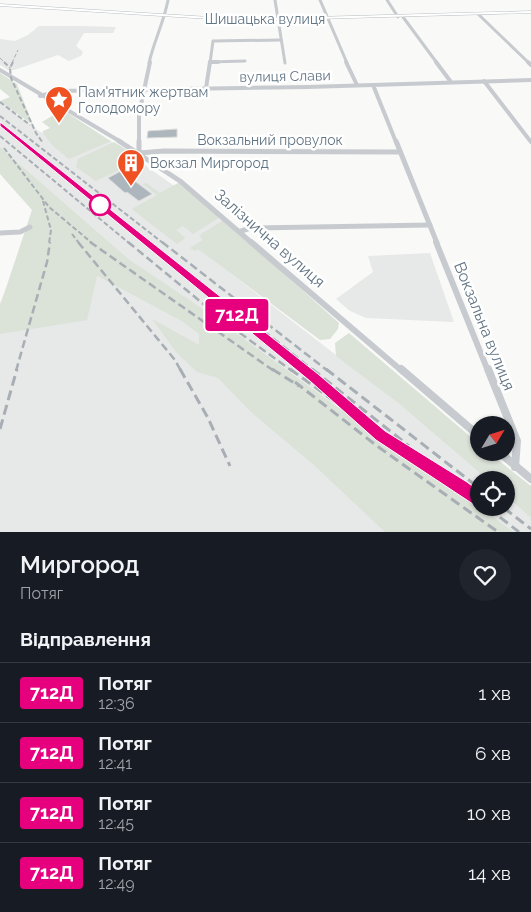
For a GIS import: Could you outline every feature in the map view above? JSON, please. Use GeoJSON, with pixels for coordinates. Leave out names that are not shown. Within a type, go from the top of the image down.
{"type":"FeatureCollection","features":[{"type":"Feature","properties":{"kind":"street"},"geometry":{"type":"LineString","coordinates":[[139,153],[139,114],[152,50],[168,0]]}},
{"type":"Feature","properties":{"kind":"street"},"geometry":{"type":"LineString","coordinates":[[275,0],[285,63]]}},
{"type":"Feature","properties":{"kind":"street"},"geometry":{"type":"LineString","coordinates":[[320,0],[357,85]]}},
{"type":"Feature","properties":{"kind":"street"},"geometry":{"type":"LineString","coordinates":[[387,0],[451,82]]}},
{"type":"Feature","properties":{"kind":"street","name":"Шишацька вулиця"},"geometry":{"type":"LineString","coordinates":[[0,4],[224,20],[327,19],[531,12]]}},
{"type":"Feature","properties":{"kind":"street"},"geometry":{"type":"LineString","coordinates":[[478,14],[531,65]]}},
{"type":"Feature","properties":{"kind":"street"},"geometry":{"type":"LineString","coordinates":[[206,88],[213,41],[281,40]]}},
{"type":"Feature","properties":{"kind":"street"},"geometry":{"type":"LineString","coordinates":[[210,62],[244,61]]}},
{"type":"Feature","properties":{"kind":"street","name":"Залізнична вулиця"},"geometry":{"type":"LineString","coordinates":[[0,70],[40,96],[139,153],[180,180],[470,428]]}},
{"type":"Feature","properties":{"kind":"street","name":"вулиця Слави"},"geometry":{"type":"LineString","coordinates":[[40,96],[59,91],[531,80]]}},
{"type":"Feature","properties":{"kind":"street"},"geometry":{"type":"LineString","coordinates":[[484,81],[531,142]]}},
{"type":"Feature","properties":{"kind":"street","name":"Вокзальна вулиця"},"geometry":{"type":"LineString","coordinates":[[373,84],[517,441],[515,466]]}},
{"type":"Feature","properties":{"kind":"street","name":"Вокзальний провулок"},"geometry":{"type":"LineString","coordinates":[[139,153],[164,151],[400,152]]}},
{"type":"Feature","properties":{"kind":"street"},"geometry":{"type":"LineString","coordinates":[[241,231],[251,228],[430,224]]}},
{"type":"Feature","properties":{"kind":"street"},"geometry":{"type":"LineString","coordinates":[[0,233],[20,232],[30,226]]}},
{"type":"Feature","properties":{"kind":"street"},"geometry":{"type":"LineString","coordinates":[[509,461],[531,479]]}},
{"type":"Feature","properties":{"kind":"shaded area"},"geometry":{"type":"Polygon","coordinates":[[[39,26],[116,27],[113,33],[84,33],[76,46],[83,52],[81,56],[69,61],[58,55],[14,70],[8,70],[0,65],[0,39],[15,41],[28,35],[39,26]]]}},
{"type":"Feature","properties":{"kind":"shaded area"},"geometry":{"type":"Polygon","coordinates":[[[0,73],[17,84],[33,125],[0,101],[10,97],[0,89],[0,73]]]}},
{"type":"Feature","properties":{"kind":"shaded area"},"geometry":{"type":"Polygon","coordinates":[[[0,101],[40,132],[109,140],[230,225],[199,249],[398,403],[477,471],[470,471],[470,500],[251,343],[130,260],[0,147],[0,101]]]}},
{"type":"Feature","properties":{"kind":"shaded area"},"geometry":{"type":"Polygon","coordinates":[[[66,112],[111,141],[69,159],[53,146],[43,133],[43,131],[50,128],[42,122],[52,116],[66,112]]]}},
{"type":"Feature","properties":{"kind":"shaded area"},"geometry":{"type":"Polygon","coordinates":[[[114,142],[141,158],[124,167],[137,177],[134,178],[121,169],[96,181],[76,167],[78,159],[114,142]]]}},
{"type":"Feature","properties":{"kind":"shaded area"},"geometry":{"type":"Polygon","coordinates":[[[0,147],[130,260],[216,318],[375,434],[470,499],[470,516],[492,516],[513,532],[385,532],[315,466],[251,412],[218,378],[197,372],[177,353],[152,319],[199,345],[199,334],[183,322],[97,276],[87,320],[0,334],[0,306],[32,210],[0,174],[0,147]]]}},
{"type":"Feature","properties":{"kind":"shaded area"},"geometry":{"type":"Polygon","coordinates":[[[146,183],[160,193],[178,183],[220,217],[193,234],[183,226],[176,230],[185,238],[177,244],[132,209],[157,195],[143,184],[146,183]]]}},
{"type":"Feature","properties":{"kind":"shaded area"},"geometry":{"type":"Polygon","coordinates":[[[224,220],[339,323],[338,329],[330,339],[320,340],[198,249],[195,251],[190,248],[203,240],[200,237],[201,234],[224,220]]]}},
{"type":"Feature","properties":{"kind":"shaded area"},"geometry":{"type":"Polygon","coordinates":[[[29,234],[97,276],[183,322],[475,532],[0,532],[0,303],[29,234]]]}},
{"type":"Feature","properties":{"kind":"shaded area"},"geometry":{"type":"Polygon","coordinates":[[[430,253],[454,322],[366,318],[350,311],[336,299],[373,272],[368,256],[430,253]]]}},
{"type":"Feature","properties":{"kind":"shaded area"},"geometry":{"type":"Polygon","coordinates":[[[349,333],[470,436],[470,461],[499,461],[512,471],[477,471],[398,403],[336,356],[335,343],[349,333]]]}},
{"type":"Feature","properties":{"kind":"shaded area"},"geometry":{"type":"Polygon","coordinates":[[[515,473],[531,486],[531,518],[515,504],[515,473]]]}},
{"type":"Feature","properties":{"kind":"shaded area"},"geometry":{"type":"Polygon","coordinates":[[[515,504],[531,518],[531,532],[506,532],[488,516],[515,516],[515,504]]]}},
{"type":"Feature","properties":{"kind":"building"},"geometry":{"type":"Polygon","coordinates":[[[177,129],[177,137],[147,138],[148,131],[177,129]]]}},
{"type":"Feature","properties":{"kind":"building","name":"Вокзал Миргород"},"geometry":{"type":"Polygon","coordinates":[[[121,171],[152,194],[139,201],[127,192],[125,193],[108,178],[121,171]]]}},
{"type":"Feature","properties":{"kind":"railway"},"geometry":{"type":"LineString","coordinates":[[12,63],[18,50]]}},
{"type":"Feature","properties":{"kind":"railway"},"geometry":{"type":"LineString","coordinates":[[0,58],[10,68]]}},
{"type":"Feature","properties":{"kind":"railway"},"geometry":{"type":"LineString","coordinates":[[10,68],[13,62]]}},
{"type":"Feature","properties":{"kind":"railway"},"geometry":{"type":"LineString","coordinates":[[10,68],[11,78],[36,133],[43,143]]}},
{"type":"Feature","properties":{"kind":"railway"},"geometry":{"type":"LineString","coordinates":[[0,102],[30,125]]}},
{"type":"Feature","properties":{"kind":"railway"},"geometry":{"type":"LineString","coordinates":[[0,116],[163,243]]}},
{"type":"Feature","properties":{"kind":"railway"},"geometry":{"type":"LineString","coordinates":[[0,124],[148,243]]}},
{"type":"Feature","properties":{"kind":"railway"},"geometry":{"type":"LineString","coordinates":[[0,136],[129,243]]}},
{"type":"Feature","properties":{"kind":"railway"},"geometry":{"type":"LineString","coordinates":[[4,148],[49,207],[92,243]]}},
{"type":"Feature","properties":{"kind":"railway"},"geometry":{"type":"LineString","coordinates":[[43,201],[51,230],[49,243]]}},
{"type":"Feature","properties":{"kind":"railway"},"geometry":{"type":"LineString","coordinates":[[72,234],[79,243]]}},
{"type":"Feature","properties":{"kind":"railway"},"geometry":{"type":"LineString","coordinates":[[16,371],[47,262],[50,242]]}},
{"type":"Feature","properties":{"kind":"railway"},"geometry":{"type":"LineString","coordinates":[[78,242],[175,360],[181,371]]}},
{"type":"Feature","properties":{"kind":"railway"},"geometry":{"type":"LineString","coordinates":[[90,242],[274,371]]}},
{"type":"Feature","properties":{"kind":"railway"},"geometry":{"type":"LineString","coordinates":[[128,242],[229,325],[292,371]]}},
{"type":"Feature","properties":{"kind":"railway"},"geometry":{"type":"LineString","coordinates":[[146,242],[230,309]]}},
{"type":"Feature","properties":{"kind":"railway"},"geometry":{"type":"LineString","coordinates":[[162,242],[328,371]]}},
{"type":"Feature","properties":{"kind":"railway"},"geometry":{"type":"LineString","coordinates":[[226,301],[314,371]]}},
{"type":"Feature","properties":{"kind":"railway"},"geometry":{"type":"LineString","coordinates":[[0,429],[17,369]]}},
{"type":"Feature","properties":{"kind":"railway"},"geometry":{"type":"LineString","coordinates":[[180,369],[208,418],[230,466]]}},
{"type":"Feature","properties":{"kind":"railway"},"geometry":{"type":"LineString","coordinates":[[272,369],[299,386]]}},
{"type":"Feature","properties":{"kind":"railway"},"geometry":{"type":"LineString","coordinates":[[290,369],[381,435],[470,494]]}},
{"type":"Feature","properties":{"kind":"railway"},"geometry":{"type":"LineString","coordinates":[[312,369],[409,446]]}},
{"type":"Feature","properties":{"kind":"railway"},"geometry":{"type":"LineString","coordinates":[[326,369],[470,481]]}},
{"type":"Feature","properties":{"kind":"railway"},"geometry":{"type":"LineString","coordinates":[[295,382],[377,446],[498,532]]}},
{"type":"Feature","properties":{"kind":"railway"},"geometry":{"type":"LineString","coordinates":[[498,516],[519,532]]}},
{"type":"Feature","properties":{"kind":"railway"},"geometry":{"type":"LineString","coordinates":[[514,516],[531,529]]}},
{"type":"Feature","properties":{"kind":"train","name":"712Д"},"geometry":{"type":"LineString","coordinates":[[0,125],[314,378],[381,435],[470,493]]}},
{"type":"Feature","properties":{"kind":"place","name":"Пам'ятник жертвам Голодомору"},"geometry":{"type":"Point","coordinates":[59,124]}},
{"type":"Feature","properties":{"kind":"place","name":"Вокзал Миргород"},"geometry":{"type":"Point","coordinates":[131,187]}}]}
